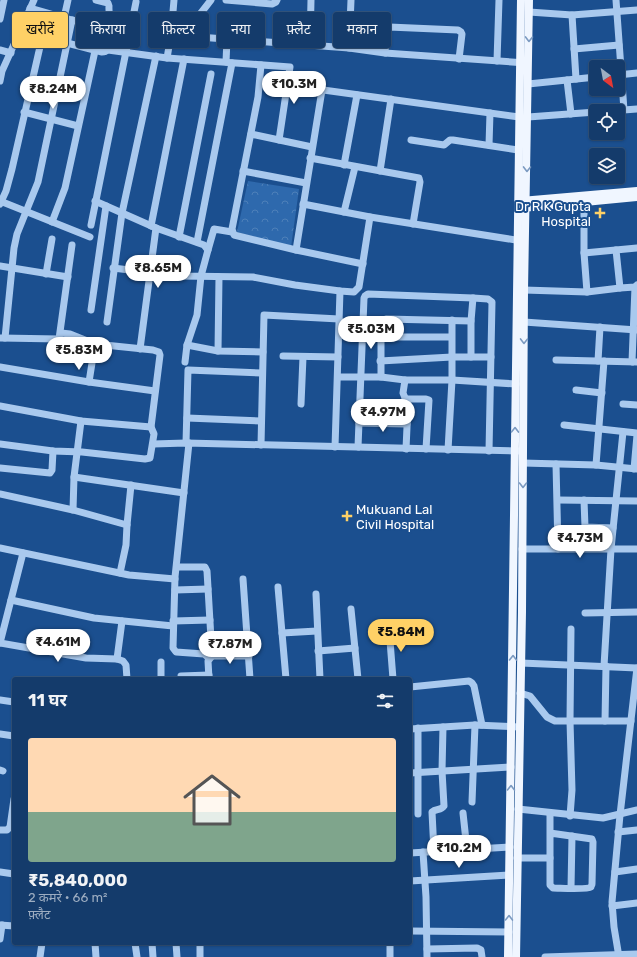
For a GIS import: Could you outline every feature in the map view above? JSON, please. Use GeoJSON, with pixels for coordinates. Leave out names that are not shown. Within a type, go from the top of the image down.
{"type":"FeatureCollection","features":[{"type":"Feature","properties":{"kind":"main road"},"geometry":{"type":"LineString","coordinates":[[516,957],[518,809],[516,726],[519,451],[524,322],[522,204],[524,63],[521,0]]}},
{"type":"Feature","properties":{"kind":"main road"},"geometry":{"type":"LineString","coordinates":[[522,204],[518,150],[528,84],[524,63],[530,0]]}},
{"type":"Feature","properties":{"kind":"main road"},"geometry":{"type":"LineString","coordinates":[[522,204],[637,191]]}},
{"type":"Feature","properties":{"kind":"main road"},"geometry":{"type":"LineString","coordinates":[[522,204],[584,203],[637,197]]}},
{"type":"Feature","properties":{"kind":"main road"},"geometry":{"type":"LineString","coordinates":[[508,957],[511,767],[520,694],[521,663],[523,463],[519,451],[516,384],[522,241]]}},
{"type":"Feature","properties":{"kind":"street"},"geometry":{"type":"LineString","coordinates":[[0,19],[4,0]]}},
{"type":"Feature","properties":{"kind":"street"},"geometry":{"type":"LineString","coordinates":[[28,12],[34,0]]}},
{"type":"Feature","properties":{"kind":"street"},"geometry":{"type":"LineString","coordinates":[[65,12],[68,0]]}},
{"type":"Feature","properties":{"kind":"street"},"geometry":{"type":"LineString","coordinates":[[96,0],[109,4],[109,12]]}},
{"type":"Feature","properties":{"kind":"street"},"geometry":{"type":"LineString","coordinates":[[173,12],[174,0]]}},
{"type":"Feature","properties":{"kind":"street"},"geometry":{"type":"LineString","coordinates":[[202,12],[211,0]]}},
{"type":"Feature","properties":{"kind":"street"},"geometry":{"type":"LineString","coordinates":[[226,0],[272,4],[276,2],[276,0]]}},
{"type":"Feature","properties":{"kind":"street"},"geometry":{"type":"LineString","coordinates":[[311,0],[311,12]]}},
{"type":"Feature","properties":{"kind":"street"},"geometry":{"type":"LineString","coordinates":[[350,12],[351,0]]}},
{"type":"Feature","properties":{"kind":"street"},"geometry":{"type":"LineString","coordinates":[[497,61],[499,0]]}},
{"type":"Feature","properties":{"kind":"street"},"geometry":{"type":"LineString","coordinates":[[616,0],[620,60]]}},
{"type":"Feature","properties":{"kind":"street"},"geometry":{"type":"LineString","coordinates":[[91,225],[136,2]]}},
{"type":"Feature","properties":{"kind":"street"},"geometry":{"type":"LineString","coordinates":[[30,8],[44,12]]}},
{"type":"Feature","properties":{"kind":"street"},"geometry":{"type":"LineString","coordinates":[[529,12],[572,15],[637,10]]}},
{"type":"Feature","properties":{"kind":"street"},"geometry":{"type":"LineString","coordinates":[[572,15],[576,79]]}},
{"type":"Feature","properties":{"kind":"street"},"geometry":{"type":"LineString","coordinates":[[68,19],[76,21]]}},
{"type":"Feature","properties":{"kind":"street"},"geometry":{"type":"LineString","coordinates":[[68,38],[72,20]]}},
{"type":"Feature","properties":{"kind":"street"},"geometry":{"type":"LineString","coordinates":[[385,53],[386,32],[389,27],[458,30],[462,34],[459,59]]}},
{"type":"Feature","properties":{"kind":"street"},"geometry":{"type":"LineString","coordinates":[[68,42],[95,51],[104,52],[108,50],[167,58],[290,67],[279,140]]}},
{"type":"Feature","properties":{"kind":"street"},"geometry":{"type":"LineString","coordinates":[[574,49],[619,45]]}},
{"type":"Feature","properties":{"kind":"street"},"geometry":{"type":"LineString","coordinates":[[0,81],[2,71],[13,48]]}},
{"type":"Feature","properties":{"kind":"street"},"geometry":{"type":"LineString","coordinates":[[40,48],[12,169],[0,202],[90,237]]}},
{"type":"Feature","properties":{"kind":"street"},"geometry":{"type":"LineString","coordinates":[[66,48],[38,182],[17,234],[2,338],[57,340],[60,338],[72,245]]}},
{"type":"Feature","properties":{"kind":"street"},"geometry":{"type":"LineString","coordinates":[[167,58],[169,48]]}},
{"type":"Feature","properties":{"kind":"street"},"geometry":{"type":"LineString","coordinates":[[197,242],[229,63],[228,48]]}},
{"type":"Feature","properties":{"kind":"street"},"geometry":{"type":"LineString","coordinates":[[349,48],[385,53],[524,63]]}},
{"type":"Feature","properties":{"kind":"street"},"geometry":{"type":"LineString","coordinates":[[0,50],[11,52]]}},
{"type":"Feature","properties":{"kind":"street"},"geometry":{"type":"LineString","coordinates":[[52,222],[65,188],[95,51]]}},
{"type":"Feature","properties":{"kind":"street"},"geometry":{"type":"LineString","coordinates":[[107,322],[113,268],[122,213],[156,56]]}},
{"type":"Feature","properties":{"kind":"street"},"geometry":{"type":"LineString","coordinates":[[140,349],[150,272],[153,227],[184,59]]}},
{"type":"Feature","properties":{"kind":"street"},"geometry":{"type":"LineString","coordinates":[[232,232],[258,97],[261,65]]}},
{"type":"Feature","properties":{"kind":"street"},"geometry":{"type":"LineString","coordinates":[[625,74],[637,73]]}},
{"type":"Feature","properties":{"kind":"street"},"geometry":{"type":"LineString","coordinates":[[179,236],[211,74]]}},
{"type":"Feature","properties":{"kind":"street"},"geometry":{"type":"LineString","coordinates":[[528,84],[589,78]]}},
{"type":"Feature","properties":{"kind":"street"},"geometry":{"type":"LineString","coordinates":[[567,80],[570,114]]}},
{"type":"Feature","properties":{"kind":"street"},"geometry":{"type":"LineString","coordinates":[[287,85],[523,117],[589,113]]}},
{"type":"Feature","properties":{"kind":"street"},"geometry":{"type":"LineString","coordinates":[[296,250],[322,90]]}},
{"type":"Feature","properties":{"kind":"street"},"geometry":{"type":"LineString","coordinates":[[344,165],[357,95]]}},
{"type":"Feature","properties":{"kind":"street"},"geometry":{"type":"LineString","coordinates":[[380,171],[390,100]]}},
{"type":"Feature","properties":{"kind":"street"},"geometry":{"type":"LineString","coordinates":[[625,110],[637,109]]}},
{"type":"Feature","properties":{"kind":"street"},"geometry":{"type":"LineString","coordinates":[[24,112],[78,126]]}},
{"type":"Feature","properties":{"kind":"street"},"geometry":{"type":"LineString","coordinates":[[489,145],[490,113]]}},
{"type":"Feature","properties":{"kind":"street"},"geometry":{"type":"LineString","coordinates":[[251,134],[312,147]]}},
{"type":"Feature","properties":{"kind":"street"},"geometry":{"type":"LineString","coordinates":[[411,140],[445,145],[449,141],[453,140],[518,150]]}},
{"type":"Feature","properties":{"kind":"street"},"geometry":{"type":"LineString","coordinates":[[310,158],[419,178],[420,182],[413,224]]}},
{"type":"Feature","properties":{"kind":"street"},"geometry":{"type":"LineString","coordinates":[[344,212],[355,167]]}},
{"type":"Feature","properties":{"kind":"street"},"geometry":{"type":"LineString","coordinates":[[243,171],[306,182]]}},
{"type":"Feature","properties":{"kind":"street"},"geometry":{"type":"LineString","coordinates":[[95,202],[153,227],[197,242],[204,245],[208,250]]}},
{"type":"Feature","properties":{"kind":"street"},"geometry":{"type":"LineString","coordinates":[[584,203],[584,253],[587,292]]}},
{"type":"Feature","properties":{"kind":"street"},"geometry":{"type":"LineString","coordinates":[[303,204],[370,217],[522,241]]}},
{"type":"Feature","properties":{"kind":"street"},"geometry":{"type":"LineString","coordinates":[[91,310],[106,206]]}},
{"type":"Feature","properties":{"kind":"street"},"geometry":{"type":"LineString","coordinates":[[113,268],[179,276],[252,277],[295,285],[354,292],[358,289],[370,217]]}},
{"type":"Feature","properties":{"kind":"street"},"geometry":{"type":"LineString","coordinates":[[186,362],[187,346],[197,315],[201,276],[214,229],[232,232],[236,236],[363,264]]}},
{"type":"Feature","properties":{"kind":"street"},"geometry":{"type":"LineString","coordinates":[[46,274],[52,239]]}},
{"type":"Feature","properties":{"kind":"street"},"geometry":{"type":"LineString","coordinates":[[584,253],[637,248]]}},
{"type":"Feature","properties":{"kind":"street"},"geometry":{"type":"LineString","coordinates":[[616,250],[620,288]]}},
{"type":"Feature","properties":{"kind":"street"},"geometry":{"type":"LineString","coordinates":[[0,266],[68,277]]}},
{"type":"Feature","properties":{"kind":"street"},"geometry":{"type":"LineString","coordinates":[[218,351],[219,277]]}},
{"type":"Feature","properties":{"kind":"street"},"geometry":{"type":"LineString","coordinates":[[524,290],[587,292],[636,286],[634,362],[556,360]]}},
{"type":"Feature","properties":{"kind":"street"},"geometry":{"type":"LineString","coordinates":[[335,447],[340,291]]}},
{"type":"Feature","properties":{"kind":"street"},"geometry":{"type":"LineString","coordinates":[[358,447],[365,296],[368,294],[473,298],[488,299],[492,302],[489,451]]}},
{"type":"Feature","properties":{"kind":"street"},"geometry":{"type":"LineString","coordinates":[[471,357],[471,321],[473,298]]}},
{"type":"Feature","properties":{"kind":"street"},"geometry":{"type":"LineString","coordinates":[[261,445],[264,315],[339,319]]}},
{"type":"Feature","properties":{"kind":"street"},"geometry":{"type":"LineString","coordinates":[[448,450],[452,380],[452,320]]}},
{"type":"Feature","properties":{"kind":"street"},"geometry":{"type":"LineString","coordinates":[[381,377],[381,324],[383,321],[471,321]]}},
{"type":"Feature","properties":{"kind":"street"},"geometry":{"type":"LineString","coordinates":[[524,322],[635,330]]}},
{"type":"Feature","properties":{"kind":"street"},"geometry":{"type":"LineString","coordinates":[[596,465],[602,393],[600,327]]}},
{"type":"Feature","properties":{"kind":"street"},"geometry":{"type":"LineString","coordinates":[[0,444],[53,451],[148,459],[151,456],[154,444],[154,434],[151,427],[160,352],[95,344],[70,334],[61,333]]}},
{"type":"Feature","properties":{"kind":"street"},"geometry":{"type":"LineString","coordinates":[[381,337],[451,337]]}},
{"type":"Feature","properties":{"kind":"street"},"geometry":{"type":"LineString","coordinates":[[89,382],[95,344]]}},
{"type":"Feature","properties":{"kind":"street"},"geometry":{"type":"LineString","coordinates":[[187,346],[218,351],[263,352]]}},
{"type":"Feature","properties":{"kind":"street"},"geometry":{"type":"LineString","coordinates":[[283,356],[338,357]]}},
{"type":"Feature","properties":{"kind":"street"},"geometry":{"type":"LineString","coordinates":[[301,404],[303,357]]}},
{"type":"Feature","properties":{"kind":"street"},"geometry":{"type":"LineString","coordinates":[[380,361],[452,357],[490,357]]}},
{"type":"Feature","properties":{"kind":"street"},"geometry":{"type":"LineString","coordinates":[[0,367],[89,382],[155,391]]}},
{"type":"Feature","properties":{"kind":"street"},"geometry":{"type":"LineString","coordinates":[[249,656],[211,657],[204,654],[176,652],[173,648],[175,579],[184,493],[187,443],[188,370],[262,374]]}},
{"type":"Feature","properties":{"kind":"street"},"geometry":{"type":"LineString","coordinates":[[338,377],[381,377],[405,380],[452,380],[516,384]]}},
{"type":"Feature","properties":{"kind":"street"},"geometry":{"type":"LineString","coordinates":[[405,380],[403,393],[408,405],[406,449]]}},
{"type":"Feature","properties":{"kind":"street"},"geometry":{"type":"LineString","coordinates":[[576,390],[602,393]]}},
{"type":"Feature","properties":{"kind":"street"},"geometry":{"type":"LineString","coordinates":[[405,399],[429,400],[426,449]]}},
{"type":"Feature","properties":{"kind":"street"},"geometry":{"type":"LineString","coordinates":[[624,404],[637,405]]}},
{"type":"Feature","properties":{"kind":"street"},"geometry":{"type":"LineString","coordinates":[[0,406],[81,421],[151,427]]}},
{"type":"Feature","properties":{"kind":"street"},"geometry":{"type":"LineString","coordinates":[[187,418],[261,421]]}},
{"type":"Feature","properties":{"kind":"street"},"geometry":{"type":"LineString","coordinates":[[73,510],[74,477],[81,421]]}},
{"type":"Feature","properties":{"kind":"street"},"geometry":{"type":"LineString","coordinates":[[359,423],[407,424]]}},
{"type":"Feature","properties":{"kind":"street"},"geometry":{"type":"LineString","coordinates":[[523,463],[596,465],[636,469],[637,434],[564,424]]}},
{"type":"Feature","properties":{"kind":"street"},"geometry":{"type":"LineString","coordinates":[[605,721],[605,666],[611,549],[618,468],[623,432]]}},
{"type":"Feature","properties":{"kind":"street"},"geometry":{"type":"LineString","coordinates":[[154,444],[187,443],[519,451]]}},
{"type":"Feature","properties":{"kind":"street"},"geometry":{"type":"LineString","coordinates":[[0,468],[50,473],[52,470],[53,451]]}},
{"type":"Feature","properties":{"kind":"street"},"geometry":{"type":"LineString","coordinates":[[556,464],[558,549]]}},
{"type":"Feature","properties":{"kind":"street"},"geometry":{"type":"LineString","coordinates":[[74,477],[184,493]]}},
{"type":"Feature","properties":{"kind":"street"},"geometry":{"type":"LineString","coordinates":[[120,573],[126,545],[131,485]]}},
{"type":"Feature","properties":{"kind":"street"},"geometry":{"type":"LineString","coordinates":[[0,494],[73,510],[127,525]]}},
{"type":"Feature","properties":{"kind":"street"},"geometry":{"type":"LineString","coordinates":[[558,500],[637,501]]}},
{"type":"Feature","properties":{"kind":"street"},"geometry":{"type":"LineString","coordinates":[[584,500],[585,528],[613,528]]}},
{"type":"Feature","properties":{"kind":"street"},"geometry":{"type":"LineString","coordinates":[[0,548],[130,575],[175,579]]}},
{"type":"Feature","properties":{"kind":"street"},"geometry":{"type":"LineString","coordinates":[[522,549],[637,549]]}},
{"type":"Feature","properties":{"kind":"street"},"geometry":{"type":"LineString","coordinates":[[23,553],[0,643],[86,658],[117,659],[123,661],[126,665],[126,677]]}},
{"type":"Feature","properties":{"kind":"street"},"geometry":{"type":"LineString","coordinates":[[176,567],[205,567],[207,571],[210,620],[211,657],[208,661],[209,677],[181,676]]}},
{"type":"Feature","properties":{"kind":"street"},"geometry":{"type":"LineString","coordinates":[[243,580],[250,677]]}},
{"type":"Feature","properties":{"kind":"street"},"geometry":{"type":"LineString","coordinates":[[278,587],[286,677]]}},
{"type":"Feature","properties":{"kind":"street"},"geometry":{"type":"LineString","coordinates":[[175,590],[208,589]]}},
{"type":"Feature","properties":{"kind":"street"},"geometry":{"type":"LineString","coordinates":[[316,594],[320,677]]}},
{"type":"Feature","properties":{"kind":"street"},"geometry":{"type":"LineString","coordinates":[[11,600],[94,618],[122,621],[173,623],[210,620]]}},
{"type":"Feature","properties":{"kind":"street"},"geometry":{"type":"LineString","coordinates":[[351,608],[358,677]]}},
{"type":"Feature","properties":{"kind":"street"},"geometry":{"type":"LineString","coordinates":[[585,613],[637,612]]}},
{"type":"Feature","properties":{"kind":"street"},"geometry":{"type":"LineString","coordinates":[[117,659],[122,621]]}},
{"type":"Feature","properties":{"kind":"street"},"geometry":{"type":"LineString","coordinates":[[389,628],[393,677]]}},
{"type":"Feature","properties":{"kind":"street"},"geometry":{"type":"LineString","coordinates":[[570,816],[572,775],[570,721],[571,629]]}},
{"type":"Feature","properties":{"kind":"street"},"geometry":{"type":"LineString","coordinates":[[282,633],[317,631]]}},
{"type":"Feature","properties":{"kind":"street"},"geometry":{"type":"LineString","coordinates":[[318,651],[355,648]]}},
{"type":"Feature","properties":{"kind":"street"},"geometry":{"type":"LineString","coordinates":[[161,662],[161,677]]}},
{"type":"Feature","properties":{"kind":"street"},"geometry":{"type":"LineString","coordinates":[[521,663],[637,668],[636,689],[618,832],[612,906],[619,956]]}},
{"type":"Feature","properties":{"kind":"street"},"geometry":{"type":"LineString","coordinates":[[412,687],[469,681],[474,686],[478,725],[473,769],[472,802]]}},
{"type":"Feature","properties":{"kind":"street"},"geometry":{"type":"LineString","coordinates":[[520,694],[530,696],[551,720],[631,721]]}},
{"type":"Feature","properties":{"kind":"street"},"geometry":{"type":"LineString","coordinates":[[0,701],[12,702]]}},
{"type":"Feature","properties":{"kind":"street"},"geometry":{"type":"LineString","coordinates":[[412,729],[478,725],[516,726]]}},
{"type":"Feature","properties":{"kind":"street"},"geometry":{"type":"LineString","coordinates":[[434,852],[432,812],[435,809],[441,809],[444,806],[442,771],[443,727]]}},
{"type":"Feature","properties":{"kind":"street"},"geometry":{"type":"LineString","coordinates":[[418,728],[418,814]]}},
{"type":"Feature","properties":{"kind":"street"},"geometry":{"type":"LineString","coordinates":[[0,734],[12,736]]}},
{"type":"Feature","properties":{"kind":"street"},"geometry":{"type":"LineString","coordinates":[[412,773],[511,767]]}},
{"type":"Feature","properties":{"kind":"street"},"geometry":{"type":"LineString","coordinates":[[518,809],[570,816],[603,818],[637,810]]}},
{"type":"Feature","properties":{"kind":"street"},"geometry":{"type":"LineString","coordinates":[[463,813],[467,850]]}},
{"type":"Feature","properties":{"kind":"street"},"geometry":{"type":"LineString","coordinates":[[550,813],[550,833],[550,858],[551,887],[588,888],[591,886],[592,839],[550,833]]}},
{"type":"Feature","properties":{"kind":"street"},"geometry":{"type":"LineString","coordinates":[[0,830],[9,829],[12,820]]}},
{"type":"Feature","properties":{"kind":"street"},"geometry":{"type":"LineString","coordinates":[[618,832],[637,830]]}},
{"type":"Feature","properties":{"kind":"street"},"geometry":{"type":"LineString","coordinates":[[571,888],[572,836]]}},
{"type":"Feature","properties":{"kind":"street"},"geometry":{"type":"LineString","coordinates":[[412,853],[510,847]]}},
{"type":"Feature","properties":{"kind":"street"},"geometry":{"type":"LineString","coordinates":[[423,852],[427,957]]}},
{"type":"Feature","properties":{"kind":"street"},"geometry":{"type":"LineString","coordinates":[[517,858],[550,858]]}},
{"type":"Feature","properties":{"kind":"street"},"geometry":{"type":"LineString","coordinates":[[615,872],[637,869]]}},
{"type":"Feature","properties":{"kind":"street"},"geometry":{"type":"LineString","coordinates":[[0,872],[12,874]]}},
{"type":"Feature","properties":{"kind":"street"},"geometry":{"type":"LineString","coordinates":[[412,881],[509,875]]}},
{"type":"Feature","properties":{"kind":"street"},"geometry":{"type":"LineString","coordinates":[[612,906],[637,903]]}},
{"type":"Feature","properties":{"kind":"street"},"geometry":{"type":"LineString","coordinates":[[0,939],[1,925],[12,926]]}},
{"type":"Feature","properties":{"kind":"street"},"geometry":{"type":"LineString","coordinates":[[412,931],[509,932]]}},
{"type":"Feature","properties":{"kind":"street"},"geometry":{"type":"LineString","coordinates":[[40,957],[42,945]]}},
{"type":"Feature","properties":{"kind":"street"},"geometry":{"type":"LineString","coordinates":[[95,945],[96,957]]}},
{"type":"Feature","properties":{"kind":"street"},"geometry":{"type":"LineString","coordinates":[[135,945],[137,957]]}},
{"type":"Feature","properties":{"kind":"street"},"geometry":{"type":"LineString","coordinates":[[152,945],[153,957]]}},
{"type":"Feature","properties":{"kind":"street"},"geometry":{"type":"LineString","coordinates":[[176,945],[177,957]]}},
{"type":"Feature","properties":{"kind":"street"},"geometry":{"type":"LineString","coordinates":[[200,945],[200,957]]}},
{"type":"Feature","properties":{"kind":"street"},"geometry":{"type":"LineString","coordinates":[[390,945],[390,957]]}},
{"type":"Feature","properties":{"kind":"street"},"geometry":{"type":"LineString","coordinates":[[427,949],[477,948],[481,950],[482,957]]}},
{"type":"Feature","properties":{"kind":"street"},"geometry":{"type":"LineString","coordinates":[[545,957],[619,956],[637,954]]}},
{"type":"Feature","properties":{"kind":"green space"},"geometry":{"type":"Polygon","coordinates":[[[248,181],[299,189],[291,247],[237,232],[248,181]]]}},
{"type":"Feature","properties":{"kind":"place","name":"Dr R K Gupta Hospital"},"geometry":{"type":"Point","coordinates":[600,213]}},
{"type":"Feature","properties":{"kind":"place","name":"Mukuand Lal Civil Hospital"},"geometry":{"type":"Point","coordinates":[347,516]}}]}
